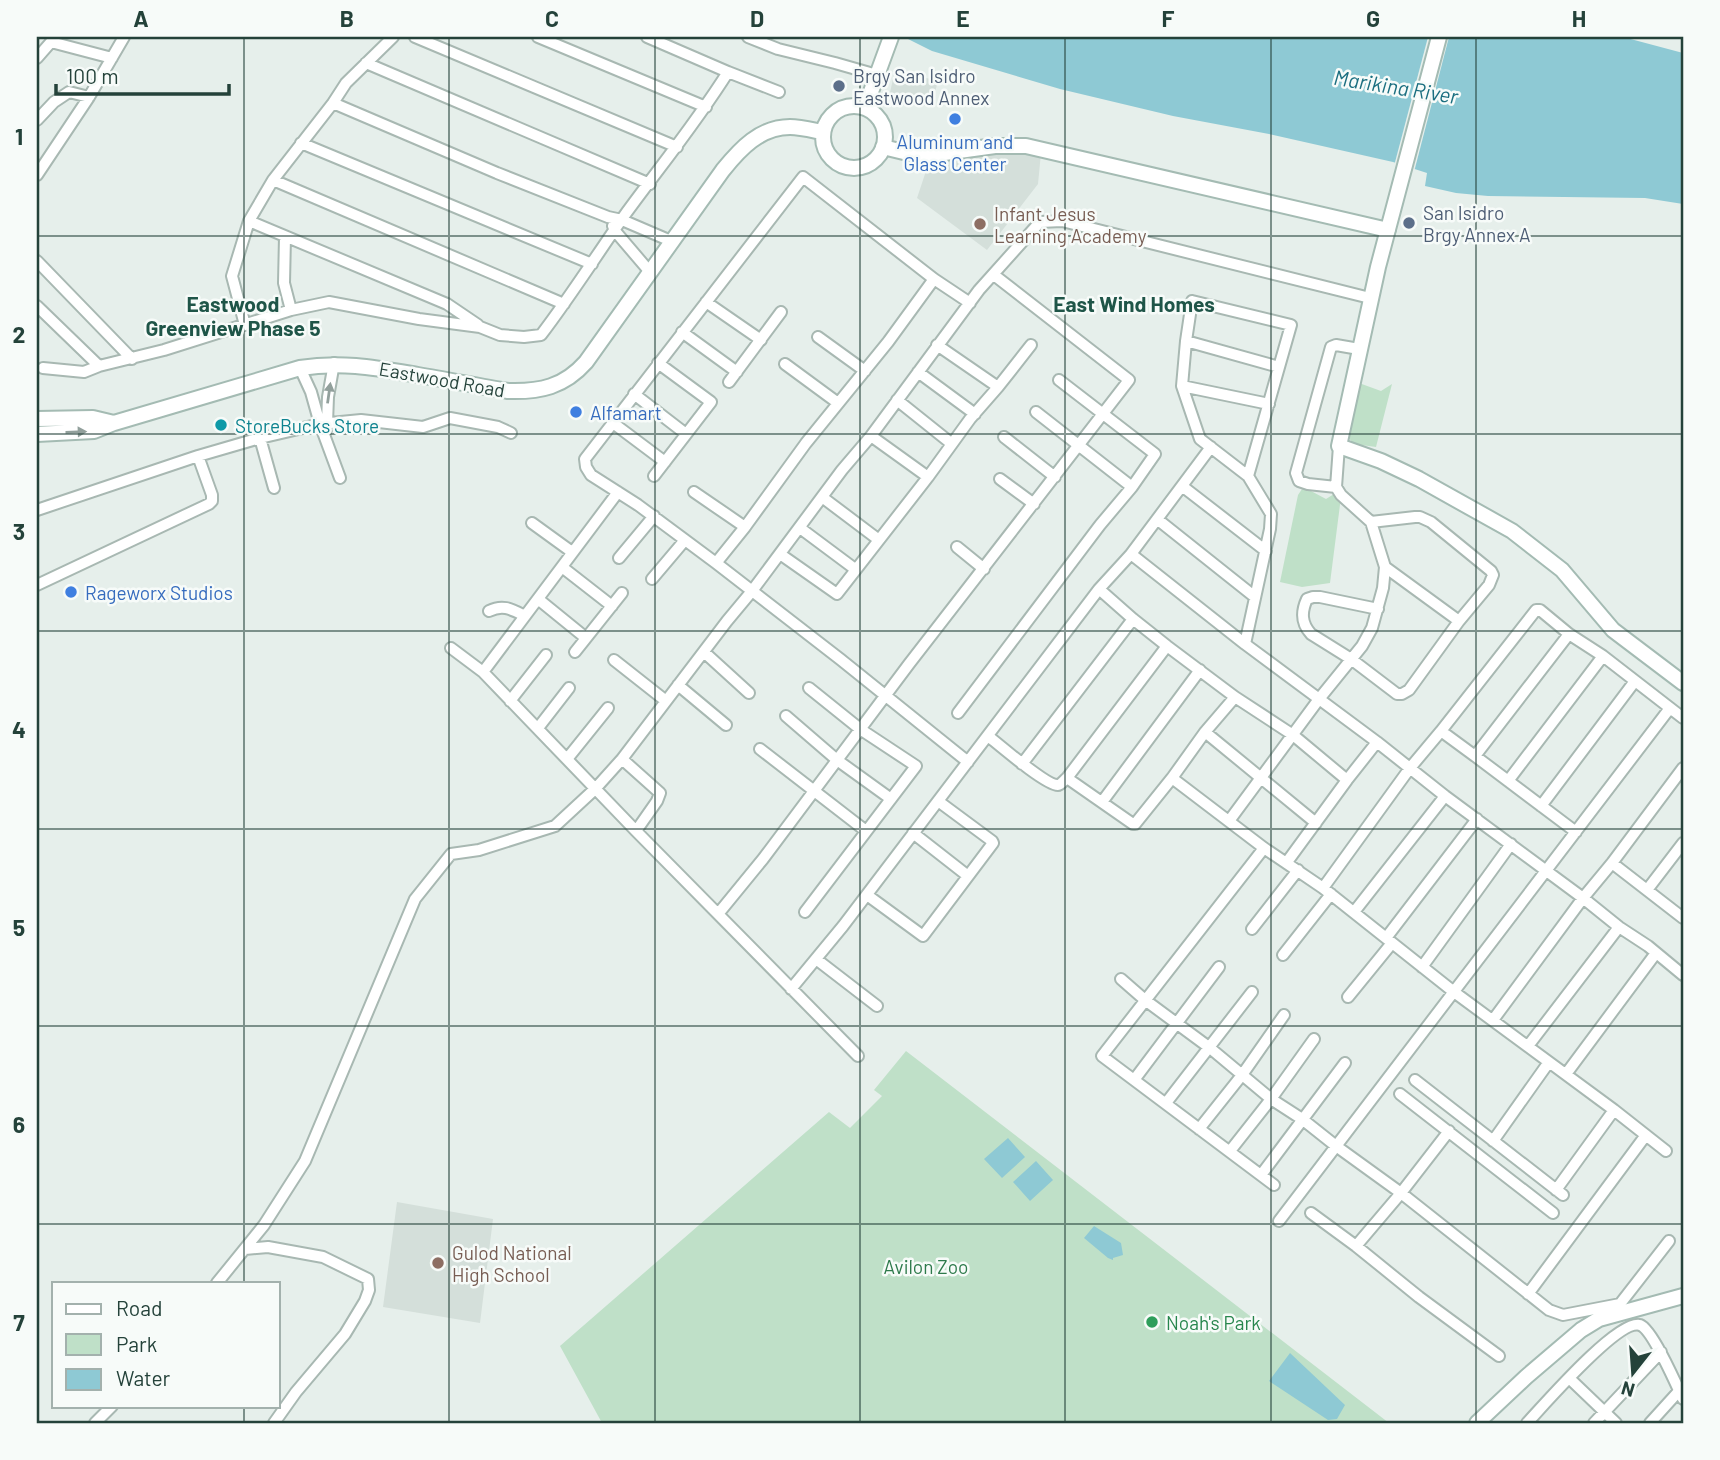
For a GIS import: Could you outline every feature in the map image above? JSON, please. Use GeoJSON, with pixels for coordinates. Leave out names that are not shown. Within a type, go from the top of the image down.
{"type":"FeatureCollection","features":[{"type":"Feature","properties":{"kind":"street"},"geometry":{"type":"LineString","coordinates":[[38,170],[89,97],[124,37]]}},
{"type":"Feature","properties":{"kind":"street"},"geometry":{"type":"LineString","coordinates":[[245,325],[232,276],[249,221],[273,180],[346,83],[393,37]]}},
{"type":"Feature","properties":{"kind":"street"},"geometry":{"type":"LineString","coordinates":[[415,37],[677,147]]}},
{"type":"Feature","properties":{"kind":"street"},"geometry":{"type":"LineString","coordinates":[[538,37],[706,107]]}},
{"type":"Feature","properties":{"kind":"street"},"geometry":{"type":"LineString","coordinates":[[647,37],[779,92]]}},
{"type":"Feature","properties":{"kind":"street"},"geometry":{"type":"LineString","coordinates":[[748,37],[778,49],[877,75]]}},
{"type":"Feature","properties":{"kind":"street"},"geometry":{"type":"LineString","coordinates":[[866,108],[891,37]]}},
{"type":"Feature","properties":{"kind":"street"},"geometry":{"type":"LineString","coordinates":[[1229,821],[1319,699],[1362,646],[1378,609],[1385,567],[1371,522],[1341,495],[1336,487],[1339,446],[1370,298],[1438,37]]}},
{"type":"Feature","properties":{"kind":"street"},"geometry":{"type":"LineString","coordinates":[[37,58],[51,43],[112,58]]}},
{"type":"Feature","properties":{"kind":"street"},"geometry":{"type":"LineString","coordinates":[[366,63],[650,184]]}},
{"type":"Feature","properties":{"kind":"street"},"geometry":{"type":"LineString","coordinates":[[249,221],[447,304],[480,327],[500,335],[541,335],[706,107],[728,72]]}},
{"type":"Feature","properties":{"kind":"street"},"geometry":{"type":"LineString","coordinates":[[37,120],[54,102],[69,92],[89,97]]}},
{"type":"Feature","properties":{"kind":"street"},"geometry":{"type":"LineString","coordinates":[[333,103],[497,173],[671,241]]}},
{"type":"Feature","properties":{"kind":"street"},"geometry":{"type":"LineString","coordinates":[[840,108],[866,108],[878,117],[882,124],[883,147],[874,160],[860,167],[837,163],[826,152],[823,144],[822,132],[827,120],[840,108]]}},
{"type":"Feature","properties":{"kind":"street","name":"Eastwood Road"},"geometry":{"type":"LineString","coordinates":[[37,434],[94,431],[300,368],[334,363],[369,366],[508,391],[530,392],[544,389],[578,372],[734,155],[753,139],[779,128],[791,127],[822,132]]}},
{"type":"Feature","properties":{"kind":"street"},"geometry":{"type":"LineString","coordinates":[[301,144],[592,264]]}},
{"type":"Feature","properties":{"kind":"street"},"geometry":{"type":"LineString","coordinates":[[883,147],[916,155],[930,155],[995,146],[1026,146],[1388,230]]}},
{"type":"Feature","properties":{"kind":"street"},"geometry":{"type":"LineString","coordinates":[[968,762],[716,563],[654,516],[592,475],[586,467],[585,459],[803,177],[934,279],[970,303]]}},
{"type":"Feature","properties":{"kind":"street"},"geometry":{"type":"LineString","coordinates":[[273,180],[564,304]]}},
{"type":"Feature","properties":{"kind":"street"},"geometry":{"type":"LineString","coordinates":[[608,217],[615,231],[650,272]]}},
{"type":"Feature","properties":{"kind":"street"},"geometry":{"type":"LineString","coordinates":[[219,1282],[264,1225],[305,1161],[415,899],[451,854],[479,850],[555,826],[595,789],[622,759],[752,592],[979,290],[1040,222],[1062,221],[1370,298]]}},
{"type":"Feature","properties":{"kind":"street"},"geometry":{"type":"LineString","coordinates":[[285,237],[284,283],[291,310]]}},
{"type":"Feature","properties":{"kind":"street"},"geometry":{"type":"LineString","coordinates":[[37,261],[132,359]]}},
{"type":"Feature","properties":{"kind":"street"},"geometry":{"type":"LineString","coordinates":[[718,914],[763,859],[1129,380],[994,275]]}},
{"type":"Feature","properties":{"kind":"street"},"geometry":{"type":"LineString","coordinates":[[716,563],[934,279]]}},
{"type":"Feature","properties":{"kind":"street"},"geometry":{"type":"LineString","coordinates":[[1245,644],[1266,551],[1271,514],[1248,476],[1200,439],[1182,386],[1192,301],[1291,325],[1248,476]]}},
{"type":"Feature","properties":{"kind":"street"},"geometry":{"type":"LineString","coordinates":[[43,368],[84,372],[291,310],[329,302],[480,327]]}},
{"type":"Feature","properties":{"kind":"street"},"geometry":{"type":"LineString","coordinates":[[706,302],[761,340]]}},
{"type":"Feature","properties":{"kind":"street"},"geometry":{"type":"LineString","coordinates":[[37,306],[99,366]]}},
{"type":"Feature","properties":{"kind":"street"},"geometry":{"type":"LineString","coordinates":[[729,382],[781,312]]}},
{"type":"Feature","properties":{"kind":"street"},"geometry":{"type":"LineString","coordinates":[[682,332],[737,372]]}},
{"type":"Feature","properties":{"kind":"street"},"geometry":{"type":"LineString","coordinates":[[818,337],[865,371]]}},
{"type":"Feature","properties":{"kind":"street"},"geometry":{"type":"LineString","coordinates":[[1186,341],[1279,367]]}},
{"type":"Feature","properties":{"kind":"street"},"geometry":{"type":"LineString","coordinates":[[937,345],[998,387]]}},
{"type":"Feature","properties":{"kind":"street"},"geometry":{"type":"LineString","coordinates":[[780,554],[837,594],[1031,345]]}},
{"type":"Feature","properties":{"kind":"street"},"geometry":{"type":"LineString","coordinates":[[1336,487],[1299,481],[1296,473],[1331,347],[1336,345],[1359,349]]}},
{"type":"Feature","properties":{"kind":"street"},"geometry":{"type":"LineString","coordinates":[[324,427],[334,363]]}},
{"type":"Feature","properties":{"kind":"street"},"geometry":{"type":"LineString","coordinates":[[654,476],[711,401],[658,363]]}},
{"type":"Feature","properties":{"kind":"street"},"geometry":{"type":"LineString","coordinates":[[785,364],[838,403]]}},
{"type":"Feature","properties":{"kind":"street"},"geometry":{"type":"LineString","coordinates":[[300,368],[312,392],[340,478]]}},
{"type":"Feature","properties":{"kind":"street"},"geometry":{"type":"LineString","coordinates":[[918,372],[975,414]]}},
{"type":"Feature","properties":{"kind":"street"},"geometry":{"type":"LineString","coordinates":[[958,713],[1100,525],[1132,488],[1155,454],[1059,380]]}},
{"type":"Feature","properties":{"kind":"street"},"geometry":{"type":"LineString","coordinates":[[1182,386],[1269,404]]}},
{"type":"Feature","properties":{"kind":"street"},"geometry":{"type":"LineString","coordinates":[[635,394],[686,434]]}},
{"type":"Feature","properties":{"kind":"street"},"geometry":{"type":"LineString","coordinates":[[897,400],[952,444]]}},
{"type":"Feature","properties":{"kind":"street"},"geometry":{"type":"LineString","coordinates":[[1036,412],[1132,488]]}},
{"type":"Feature","properties":{"kind":"street","name":"Eastwood Road"},"geometry":{"type":"LineString","coordinates":[[37,419],[93,418],[114,423]]}},
{"type":"Feature","properties":{"kind":"street"},"geometry":{"type":"LineString","coordinates":[[37,510],[260,438],[361,420],[423,427],[450,418],[498,427],[511,433]]}},
{"type":"Feature","properties":{"kind":"street"},"geometry":{"type":"LineString","coordinates":[[613,422],[665,462]]}},
{"type":"Feature","properties":{"kind":"street"},"geometry":{"type":"LineString","coordinates":[[871,436],[928,477]]}},
{"type":"Feature","properties":{"kind":"street"},"geometry":{"type":"LineString","coordinates":[[1004,437],[1055,477]]}},
{"type":"Feature","properties":{"kind":"street"},"geometry":{"type":"LineString","coordinates":[[260,438],[274,488]]}},
{"type":"Feature","properties":{"kind":"street"},"geometry":{"type":"LineString","coordinates":[[1339,446],[1381,461],[1419,479],[1512,531],[1562,570],[1613,630],[1683,683]]}},
{"type":"Feature","properties":{"kind":"street"},"geometry":{"type":"LineString","coordinates":[[791,989],[867,895],[1099,589],[1131,554],[1211,447]]}},
{"type":"Feature","properties":{"kind":"street"},"geometry":{"type":"LineString","coordinates":[[37,585],[212,501],[198,456]]}},
{"type":"Feature","properties":{"kind":"street"},"geometry":{"type":"LineString","coordinates":[[1000,479],[1034,504]]}},
{"type":"Feature","properties":{"kind":"street"},"geometry":{"type":"LineString","coordinates":[[1182,486],[1266,551]]}},
{"type":"Feature","properties":{"kind":"street"},"geometry":{"type":"LineString","coordinates":[[483,672],[618,492]]}},
{"type":"Feature","properties":{"kind":"street"},"geometry":{"type":"LineString","coordinates":[[694,492],[745,527]]}},
{"type":"Feature","properties":{"kind":"street"},"geometry":{"type":"LineString","coordinates":[[822,497],[880,540]]}},
{"type":"Feature","properties":{"kind":"street"},"geometry":{"type":"LineString","coordinates":[[619,558],[654,516]]}},
{"type":"Feature","properties":{"kind":"street"},"geometry":{"type":"LineString","coordinates":[[1371,522],[1420,517],[1431,522],[1491,570],[1493,575],[1414,684],[1402,694],[1397,694],[1351,659],[1311,634],[1302,615],[1307,599],[1312,597],[1378,609]]}},
{"type":"Feature","properties":{"kind":"street"},"geometry":{"type":"LineString","coordinates":[[1157,519],[1255,597]]}},
{"type":"Feature","properties":{"kind":"street"},"geometry":{"type":"LineString","coordinates":[[532,523],[572,552]]}},
{"type":"Feature","properties":{"kind":"street"},"geometry":{"type":"LineString","coordinates":[[800,528],[855,569]]}},
{"type":"Feature","properties":{"kind":"street"},"geometry":{"type":"LineString","coordinates":[[653,579],[685,540]]}},
{"type":"Feature","properties":{"kind":"street"},"geometry":{"type":"LineString","coordinates":[[957,547],[984,569]]}},
{"type":"Feature","properties":{"kind":"street"},"geometry":{"type":"LineString","coordinates":[[1131,554],[1245,644],[1683,975]]}},
{"type":"Feature","properties":{"kind":"street"},"geometry":{"type":"LineString","coordinates":[[562,567],[612,606]]}},
{"type":"Feature","properties":{"kind":"street"},"geometry":{"type":"LineString","coordinates":[[1385,567],[1459,621]]}},
{"type":"Feature","properties":{"kind":"street"},"geometry":{"type":"LineString","coordinates":[[1099,589],[1167,646],[1235,697],[1293,735],[1347,780]]}},
{"type":"Feature","properties":{"kind":"street"},"geometry":{"type":"LineString","coordinates":[[575,652],[622,593]]}},
{"type":"Feature","properties":{"kind":"street"},"geometry":{"type":"LineString","coordinates":[[538,599],[586,638]]}},
{"type":"Feature","properties":{"kind":"street"},"geometry":{"type":"LineString","coordinates":[[489,611],[507,606],[525,616]]}},
{"type":"Feature","properties":{"kind":"street"},"geometry":{"type":"LineString","coordinates":[[1283,955],[1410,768],[1536,610],[1540,610],[1569,634],[1603,656],[1683,718]]}},
{"type":"Feature","properties":{"kind":"street"},"geometry":{"type":"LineString","coordinates":[[1022,764],[1133,619]]}},
{"type":"Feature","properties":{"kind":"street"},"geometry":{"type":"LineString","coordinates":[[1475,756],[1569,634]]}},
{"type":"Feature","properties":{"kind":"street"},"geometry":{"type":"LineString","coordinates":[[988,736],[1022,764],[1054,784],[1061,784],[1167,646]]}},
{"type":"Feature","properties":{"kind":"street"},"geometry":{"type":"LineString","coordinates":[[451,648],[483,672],[858,1056]]}},
{"type":"Feature","properties":{"kind":"street"},"geometry":{"type":"LineString","coordinates":[[704,652],[749,693]]}},
{"type":"Feature","properties":{"kind":"street"},"geometry":{"type":"LineString","coordinates":[[510,701],[546,655]]}},
{"type":"Feature","properties":{"kind":"street"},"geometry":{"type":"LineString","coordinates":[[1508,781],[1603,656]]}},
{"type":"Feature","properties":{"kind":"street"},"geometry":{"type":"LineString","coordinates":[[614,660],[666,701]]}},
{"type":"Feature","properties":{"kind":"street"},"geometry":{"type":"LineString","coordinates":[[1102,803],[1200,670]]}},
{"type":"Feature","properties":{"kind":"street"},"geometry":{"type":"LineString","coordinates":[[1541,806],[1635,681]]}},
{"type":"Feature","properties":{"kind":"street"},"geometry":{"type":"LineString","coordinates":[[678,685],[726,725]]}},
{"type":"Feature","properties":{"kind":"street"},"geometry":{"type":"LineString","coordinates":[[538,728],[569,688]]}},
{"type":"Feature","properties":{"kind":"street"},"geometry":{"type":"LineString","coordinates":[[805,912],[916,766],[860,729],[809,688]]}},
{"type":"Feature","properties":{"kind":"street"},"geometry":{"type":"LineString","coordinates":[[1067,778],[1130,824],[1135,824],[1235,697]]}},
{"type":"Feature","properties":{"kind":"street"},"geometry":{"type":"LineString","coordinates":[[567,759],[608,708]]}},
{"type":"Feature","properties":{"kind":"street"},"geometry":{"type":"LineString","coordinates":[[1279,1221],[1671,708]]}},
{"type":"Feature","properties":{"kind":"street"},"geometry":{"type":"LineString","coordinates":[[786,716],[837,760],[891,799]]}},
{"type":"Feature","properties":{"kind":"street"},"geometry":{"type":"LineString","coordinates":[[1441,731],[1576,832]]}},
{"type":"Feature","properties":{"kind":"street"},"geometry":{"type":"LineString","coordinates":[[1205,732],[1316,823]]}},
{"type":"Feature","properties":{"kind":"street"},"geometry":{"type":"LineString","coordinates":[[1287,862],[1377,743]]}},
{"type":"Feature","properties":{"kind":"street"},"geometry":{"type":"LineString","coordinates":[[760,749],[866,831]]}},
{"type":"Feature","properties":{"kind":"street"},"geometry":{"type":"LineString","coordinates":[[622,759],[660,793],[636,831]]}},
{"type":"Feature","properties":{"kind":"street"},"geometry":{"type":"LineString","coordinates":[[1493,1020],[1683,768]]}},
{"type":"Feature","properties":{"kind":"street"},"geometry":{"type":"LineString","coordinates":[[1172,778],[1264,848],[1327,891],[1454,992],[1666,1151]]}},
{"type":"Feature","properties":{"kind":"street"},"geometry":{"type":"LineString","coordinates":[[1354,912],[1446,796]]}},
{"type":"Feature","properties":{"kind":"street"},"geometry":{"type":"LineString","coordinates":[[867,895],[922,936],[968,876],[993,842],[938,801]]}},
{"type":"Feature","properties":{"kind":"street"},"geometry":{"type":"LineString","coordinates":[[1348,997],[1477,819]]}},
{"type":"Feature","properties":{"kind":"street"},"geometry":{"type":"LineString","coordinates":[[913,833],[968,876]]}},
{"type":"Feature","properties":{"kind":"street"},"geometry":{"type":"LineString","coordinates":[[1647,890],[1683,843]]}},
{"type":"Feature","properties":{"kind":"street"},"geometry":{"type":"LineString","coordinates":[[1422,967],[1511,844]]}},
{"type":"Feature","properties":{"kind":"street"},"geometry":{"type":"LineString","coordinates":[[1264,848],[1102,1056],[1274,1185]]}},
{"type":"Feature","properties":{"kind":"street"},"geometry":{"type":"LineString","coordinates":[[1612,863],[1683,918]]}},
{"type":"Feature","properties":{"kind":"street"},"geometry":{"type":"LineString","coordinates":[[1252,929],[1298,870]]}},
{"type":"Feature","properties":{"kind":"street"},"geometry":{"type":"LineString","coordinates":[[1528,1046],[1619,927]]}},
{"type":"Feature","properties":{"kind":"street"},"geometry":{"type":"LineString","coordinates":[[1566,1074],[1656,953]]}},
{"type":"Feature","properties":{"kind":"street"},"geometry":{"type":"LineString","coordinates":[[816,959],[877,1006]]}},
{"type":"Feature","properties":{"kind":"street"},"geometry":{"type":"LineString","coordinates":[[1134,1080],[1219,967]]}},
{"type":"Feature","properties":{"kind":"street"},"geometry":{"type":"LineString","coordinates":[[1121,979],[1271,1099],[1401,1193],[1549,1310],[1563,1315],[1617,1305],[1669,1241]]}},
{"type":"Feature","properties":{"kind":"street"},"geometry":{"type":"LineString","coordinates":[[1166,1104],[1252,992]]}},
{"type":"Feature","properties":{"kind":"street"},"geometry":{"type":"LineString","coordinates":[[1199,1129],[1284,1016]]}},
{"type":"Feature","properties":{"kind":"street"},"geometry":{"type":"LineString","coordinates":[[1230,1151],[1314,1039]]}},
{"type":"Feature","properties":{"kind":"street"},"geometry":{"type":"LineString","coordinates":[[1493,1140],[1549,1062]]}},
{"type":"Feature","properties":{"kind":"street"},"geometry":{"type":"LineString","coordinates":[[1261,1175],[1345,1063]]}},
{"type":"Feature","properties":{"kind":"street"},"geometry":{"type":"LineString","coordinates":[[1415,1080],[1559,1193],[1614,1110]]}},
{"type":"Feature","properties":{"kind":"street"},"geometry":{"type":"LineString","coordinates":[[1401,1094],[1553,1213]]}},
{"type":"Feature","properties":{"kind":"street"},"geometry":{"type":"LineString","coordinates":[[1356,1246],[1449,1131]]}},
{"type":"Feature","properties":{"kind":"street"},"geometry":{"type":"LineString","coordinates":[[1528,1294],[1646,1135]]}},
{"type":"Feature","properties":{"kind":"street"},"geometry":{"type":"LineString","coordinates":[[1311,1213],[1499,1356]]}},
{"type":"Feature","properties":{"kind":"street"},"geometry":{"type":"LineString","coordinates":[[245,1249],[268,1247],[323,1257],[368,1279],[369,1290],[365,1301],[345,1334],[296,1392],[274,1423]]}},
{"type":"Feature","properties":{"kind":"street"},"geometry":{"type":"LineString","coordinates":[[1477,1423],[1581,1330],[1599,1319],[1683,1296]]}},
{"type":"Feature","properties":{"kind":"street"},"geometry":{"type":"LineString","coordinates":[[1527,1423],[1612,1337],[1634,1325],[1645,1329],[1661,1352],[1681,1395],[1650,1423]]}},
{"type":"Feature","properties":{"kind":"street"},"geometry":{"type":"LineString","coordinates":[[1594,1423],[1661,1352]]}},
{"type":"Feature","properties":{"kind":"street"},"geometry":{"type":"LineString","coordinates":[[1569,1378],[1616,1423]]}},
{"type":"Feature","properties":{"kind":"street"},"geometry":{"type":"LineString","coordinates":[[95,1423],[110,1408]]}},
{"type":"Feature","properties":{"kind":"shaded area"},"geometry":{"type":"Polygon","coordinates":[[[895,70],[938,81],[931,107],[889,97],[895,70]]]}},
{"type":"Feature","properties":{"kind":"shaded area","name":"Infant Jesus Learning Academy"},"geometry":{"type":"Polygon","coordinates":[[[1032,150],[1041,153],[1038,184],[987,250],[917,198],[928,165],[979,153],[1032,150]]]}},
{"type":"Feature","properties":{"kind":"shaded area","name":"Gulod National High School"},"geometry":{"type":"Polygon","coordinates":[[[397,1202],[493,1219],[480,1323],[383,1307],[397,1202]]]}},
{"type":"Feature","properties":{"kind":"green space"},"geometry":{"type":"Polygon","coordinates":[[[1359,383],[1381,391],[1392,384],[1376,447],[1354,444],[1346,435],[1359,383]]]}},
{"type":"Feature","properties":{"kind":"green space"},"geometry":{"type":"Polygon","coordinates":[[[1302,489],[1326,499],[1334,494],[1341,497],[1330,583],[1302,587],[1280,582],[1298,495],[1302,489]]]}},
{"type":"Feature","properties":{"kind":"green space","name":"Avilon Zoo"},"geometry":{"type":"Polygon","coordinates":[[[906,1051],[1389,1423],[602,1423],[560,1346],[829,1112],[850,1128],[882,1096],[874,1090],[906,1051]]]}},
{"type":"Feature","properties":{"kind":"water","name":"Marikina River"},"geometry":{"type":"Polygon","coordinates":[[[904,37],[1623,37],[1683,53],[1683,204],[1645,198],[1488,196],[1456,193],[1425,186],[1427,173],[1393,162],[1173,116],[1060,89],[932,51],[904,37]]]}},
{"type":"Feature","properties":{"kind":"water"},"geometry":{"type":"Polygon","coordinates":[[[1008,1138],[1025,1157],[1002,1178],[984,1159],[1008,1138]]]}},
{"type":"Feature","properties":{"kind":"water"},"geometry":{"type":"Polygon","coordinates":[[[1036,1161],[1053,1180],[1030,1201],[1013,1182],[1036,1161]]]}},
{"type":"Feature","properties":{"kind":"water"},"geometry":{"type":"Polygon","coordinates":[[[1094,1226],[1121,1243],[1123,1255],[1113,1260],[1108,1258],[1084,1238],[1094,1226]]]}},
{"type":"Feature","properties":{"kind":"water"},"geometry":{"type":"Polygon","coordinates":[[[1290,1353],[1345,1405],[1337,1419],[1328,1420],[1269,1381],[1290,1353]]]}},
{"type":"Feature","properties":{"kind":"pier"},"geometry":{"type":"Polygon","coordinates":[[[1428,37],[1449,37],[1414,172],[1394,166],[1428,37]]]}},
{"type":"Feature","properties":{"kind":"place","name":"Brgy San Isidro Eastwood Annex"},"geometry":{"type":"Point","coordinates":[839,86]}},
{"type":"Feature","properties":{"kind":"place","name":"Aluminum and Glass Center"},"geometry":{"type":"Point","coordinates":[955,119]}},
{"type":"Feature","properties":{"kind":"place","name":"San Isidro Brgy Annex A"},"geometry":{"type":"Point","coordinates":[1409,223]}},
{"type":"Feature","properties":{"kind":"place","name":"Infant Jesus Learning Academy"},"geometry":{"type":"Point","coordinates":[980,224]}},
{"type":"Feature","properties":{"kind":"place","name":"Alfamart"},"geometry":{"type":"Point","coordinates":[576,412]}},
{"type":"Feature","properties":{"kind":"place","name":"StoreBucks Store"},"geometry":{"type":"Point","coordinates":[221,425]}},
{"type":"Feature","properties":{"kind":"place","name":"Rageworx Studios"},"geometry":{"type":"Point","coordinates":[71,592]}},
{"type":"Feature","properties":{"kind":"place","name":"Gulod National High School"},"geometry":{"type":"Point","coordinates":[438,1263]}},
{"type":"Feature","properties":{"kind":"place","name":"Noah's Park"},"geometry":{"type":"Point","coordinates":[1152,1322]}},
{"type":"Feature","properties":{"kind":"district","name":"East Wind Homes"},"geometry":{"type":"Point","coordinates":[1134,303]}},
{"type":"Feature","properties":{"kind":"district","name":"Eastwood Greenview Phase 5"},"geometry":{"type":"Point","coordinates":[233,315]}}]}
